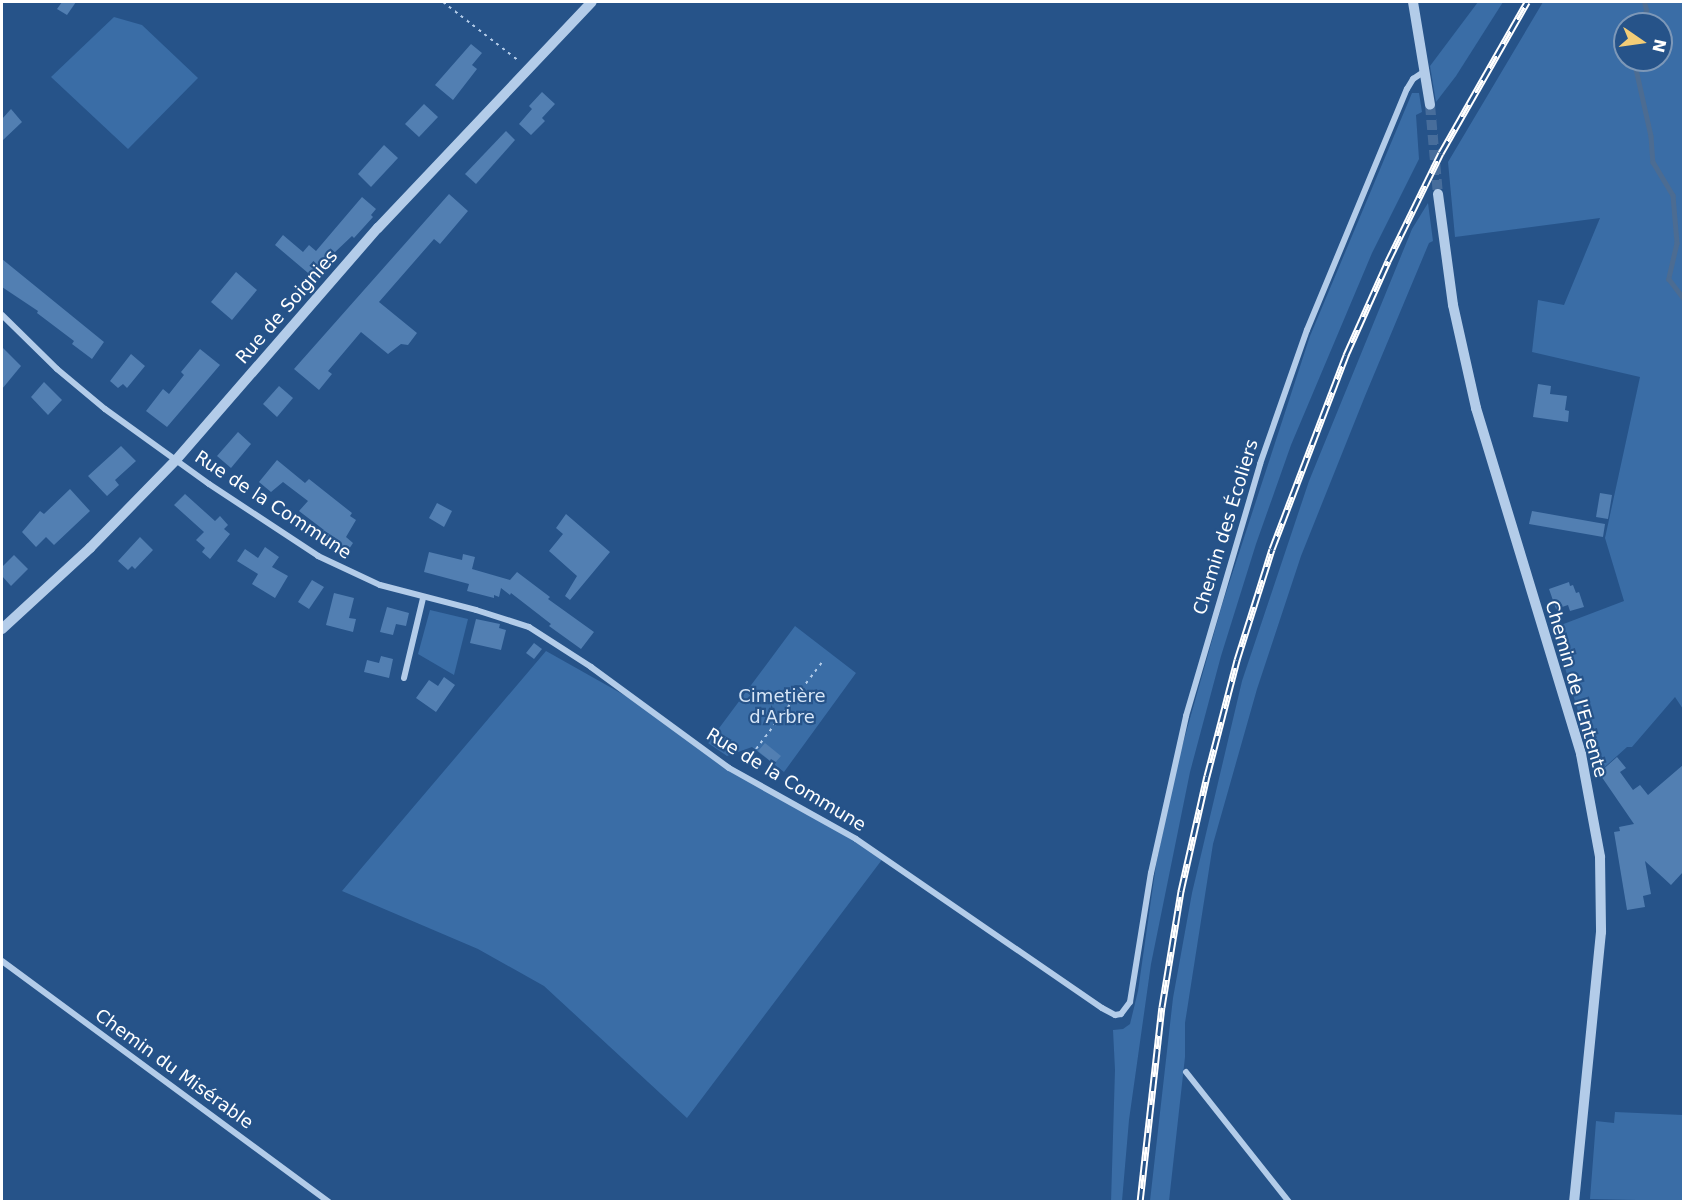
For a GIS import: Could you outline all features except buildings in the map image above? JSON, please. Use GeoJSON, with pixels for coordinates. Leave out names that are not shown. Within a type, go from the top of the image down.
{"type":"FeatureCollection","features":[{"type":"Feature","properties":{"kind":"street","name":"Rue de Soignies"},"geometry":{"type":"LineString","coordinates":[[2,629],[90,548],[176,460],[378,228],[592,2]]}},
{"type":"Feature","properties":{"kind":"street"},"geometry":{"type":"LineString","coordinates":[[1413,2],[1430,105]]}},
{"type":"Feature","properties":{"kind":"street","name":"Chemin des Écoliers"},"geometry":{"type":"LineString","coordinates":[[1122,1014],[1130,1002],[1151,873],[1183,727],[1260,464],[1307,330],[1407,89],[1413,79],[1425,71]]}},
{"type":"Feature","properties":{"kind":"street","name":"Chemin de l'Entente"},"geometry":{"type":"LineString","coordinates":[[1438,194],[1453,305],[1476,408],[1581,754],[1600,858],[1601,932],[1574,1202]]}},
{"type":"Feature","properties":{"kind":"street","name":"Rue de la Commune"},"geometry":{"type":"LineString","coordinates":[[2,315],[48,361],[105,410],[209,484],[331,564],[380,585],[529,627],[550,639],[729,768],[856,839],[1102,1008],[1115,1015],[1122,1014]]}},
{"type":"Feature","properties":{"kind":"street"},"geometry":{"type":"LineString","coordinates":[[404,678],[423,597]]}},
{"type":"Feature","properties":{"kind":"street","name":"Chemin du Misérable"},"geometry":{"type":"LineString","coordinates":[[2,961],[329,1202]]}},
{"type":"Feature","properties":{"kind":"street"},"geometry":{"type":"LineString","coordinates":[[1186,1072],[1289,1202]]}},
{"type":"Feature","properties":{"kind":"path"},"geometry":{"type":"LineString","coordinates":[[443,2],[528,68]]}},
{"type":"Feature","properties":{"kind":"path"},"geometry":{"type":"LineString","coordinates":[[756,749],[823,661]]}},
{"type":"Feature","properties":{"kind":"green space"},"geometry":{"type":"Polygon","coordinates":[[[1478,2],[1503,2],[1456,76],[1436,102],[1430,66],[1478,2]]]}},
{"type":"Feature","properties":{"kind":"green space"},"geometry":{"type":"Polygon","coordinates":[[[1543,2],[1683,2],[1683,709],[1675,697],[1632,747],[1627,747],[1597,774],[1553,628],[1624,601],[1605,538],[1640,377],[1532,352],[1538,300],[1564,305],[1600,218],[1455,237],[1448,162],[1543,2]]]}},
{"type":"Feature","properties":{"kind":"green space"},"geometry":{"type":"Polygon","coordinates":[[[114,17],[142,25],[198,78],[128,149],[51,77],[114,17]]]}},
{"type":"Feature","properties":{"kind":"green space"},"geometry":{"type":"Polygon","coordinates":[[[1412,93],[1419,93],[1422,112],[1416,115],[1419,159],[1372,253],[1291,445],[1256,544],[1221,656],[1190,772],[1151,964],[1129,1120],[1122,1201],[1111,1202],[1115,1070],[1113,1030],[1123,1029],[1130,1024],[1138,991],[1156,865],[1176,768],[1222,605],[1310,336],[1412,93]]]}},
{"type":"Feature","properties":{"kind":"green space"},"geometry":{"type":"Polygon","coordinates":[[[1428,203],[1433,241],[1429,243],[1301,556],[1257,689],[1213,844],[1185,1023],[1185,1057],[1169,1201],[1150,1201],[1173,998],[1192,893],[1242,681],[1309,481],[1412,229],[1428,203]]]}},
{"type":"Feature","properties":{"kind":"green space"},"geometry":{"type":"Polygon","coordinates":[[[430,610],[468,619],[454,675],[418,654],[430,610]]]}},
{"type":"Feature","properties":{"kind":"green space","name":"Cimetière d'Arbre"},"geometry":{"type":"Polygon","coordinates":[[[795,626],[856,673],[784,772],[752,747],[727,756],[708,743],[795,626]]]}},
{"type":"Feature","properties":{"kind":"green space"},"geometry":{"type":"Polygon","coordinates":[[[546,651],[649,709],[701,748],[884,857],[687,1118],[544,986],[478,949],[342,891],[546,651]]]}},
{"type":"Feature","properties":{"kind":"green space"},"geometry":{"type":"Polygon","coordinates":[[[1615,1112],[1683,1115],[1683,1201],[1590,1199],[1596,1121],[1614,1123],[1615,1112]]]}},
{"type":"Feature","properties":{"kind":"waterway"},"geometry":{"type":"LineString","coordinates":[[1644,2],[1645,12]]}},
{"type":"Feature","properties":{"kind":"waterway"},"geometry":{"type":"LineString","coordinates":[[1637,72],[1651,136],[1653,162],[1673,195],[1677,243],[1669,279],[1684,299]]}},
{"type":"Feature","properties":{"kind":"tunnel"},"geometry":{"type":"LineString","coordinates":[[1430,105],[1438,194]]}},
{"type":"Feature","properties":{"kind":"railway"},"geometry":{"type":"LineString","coordinates":[[1140,1202],[1162,1007],[1181,891],[1207,776],[1237,660],[1272,549],[1346,355],[1388,261],[1441,153],[1527,2]]}}]}
